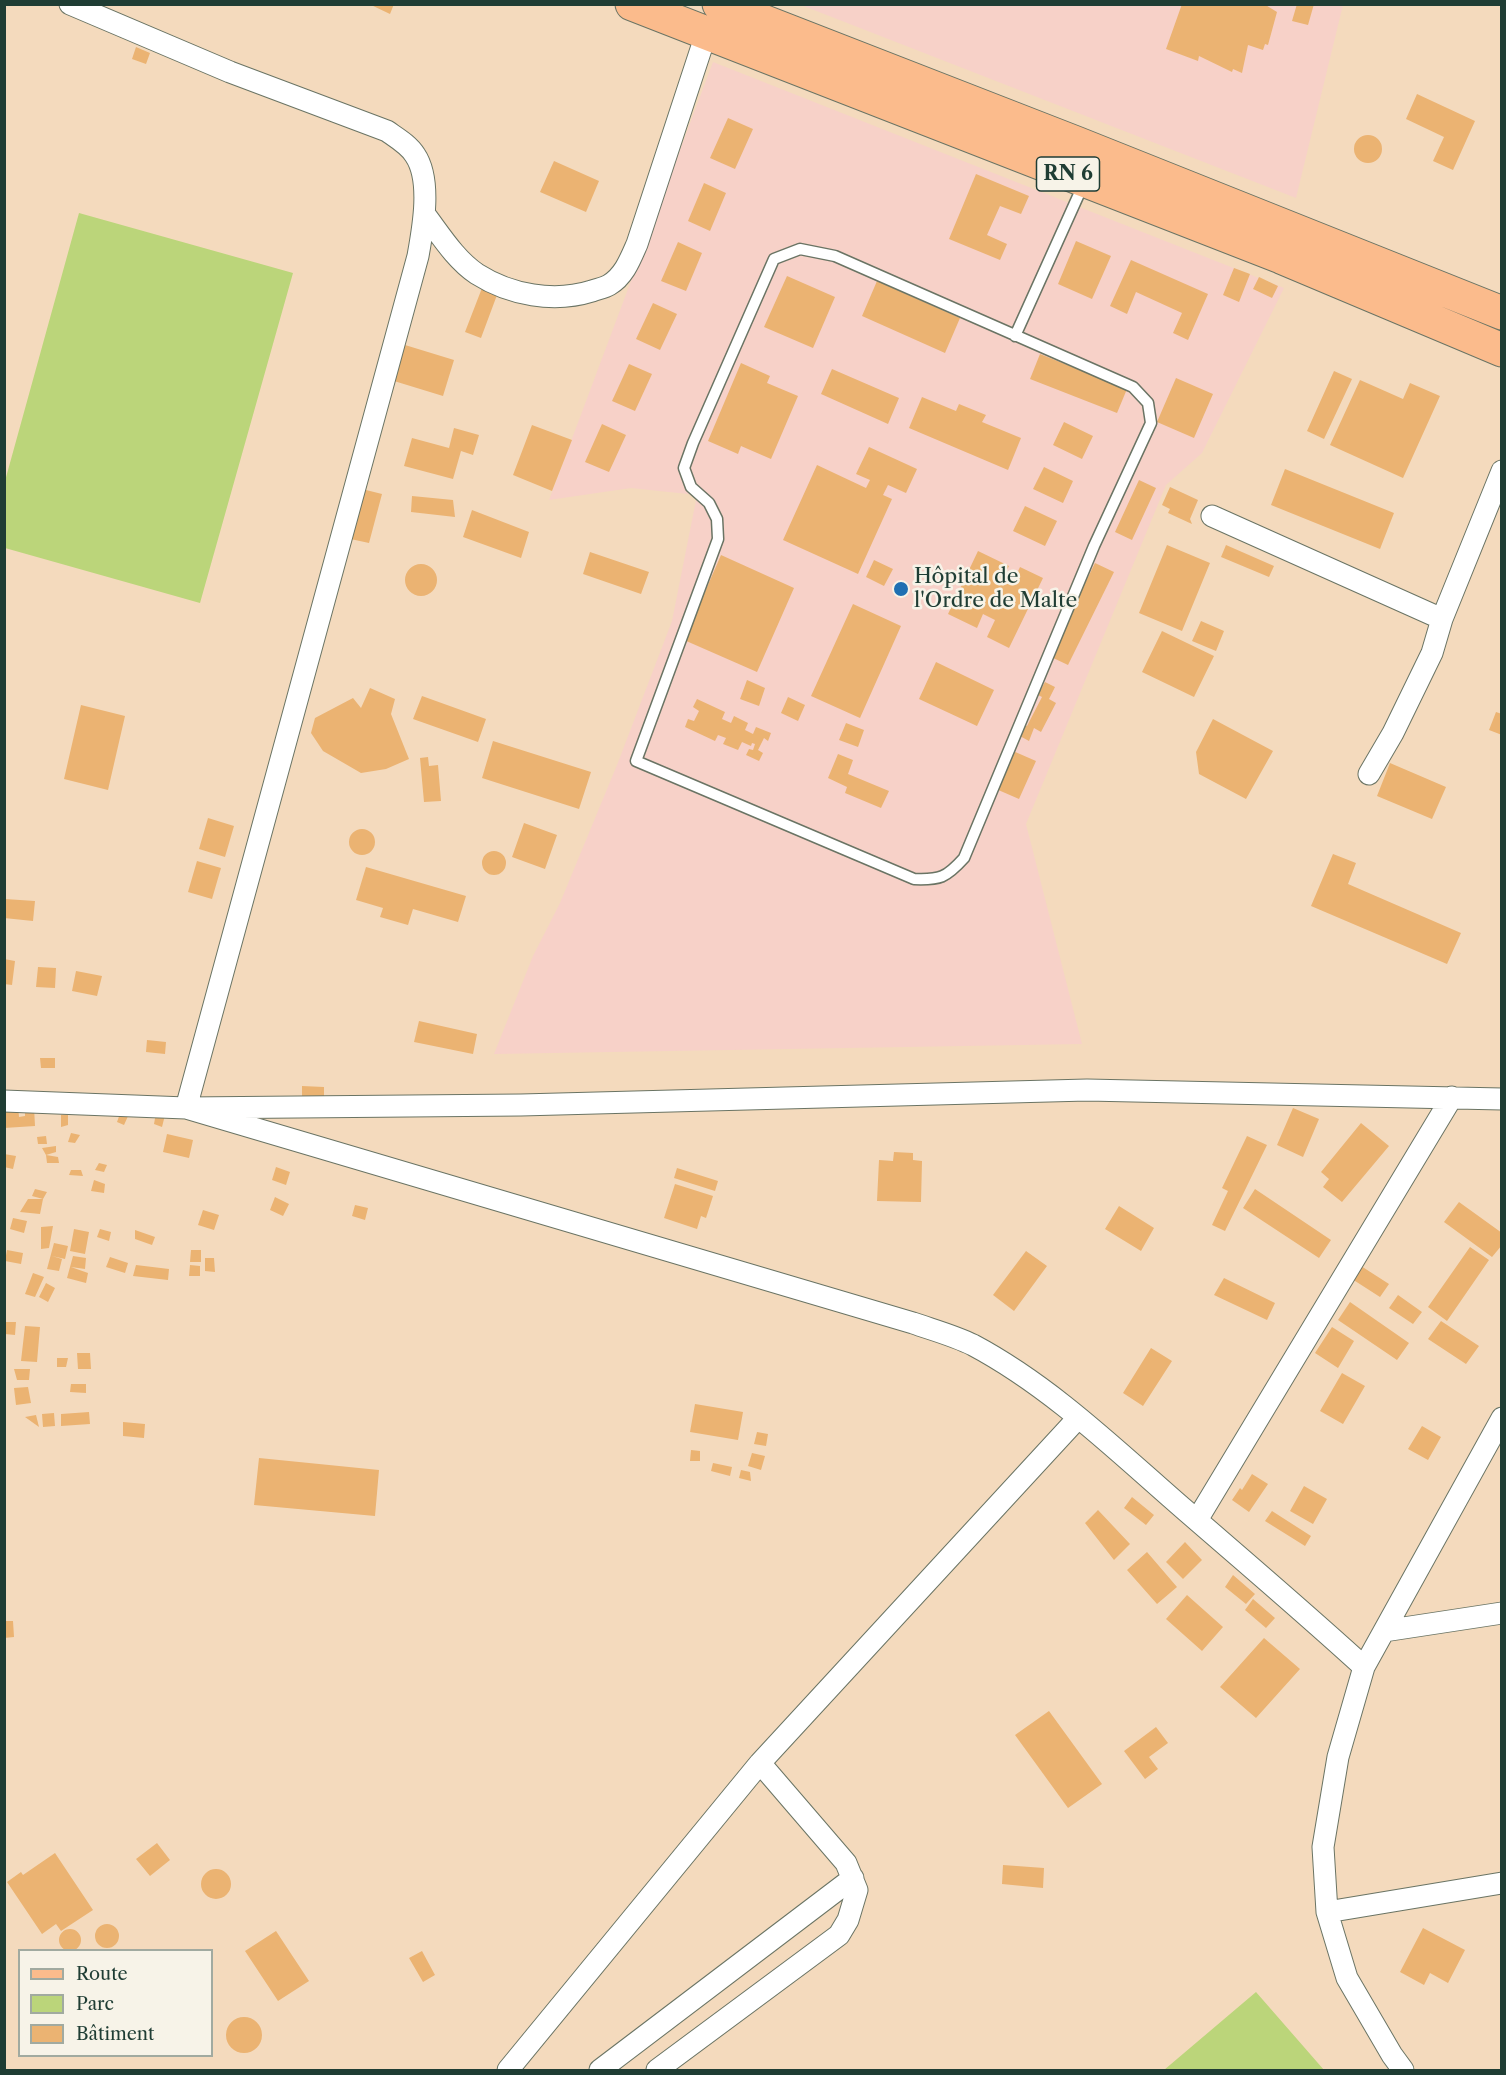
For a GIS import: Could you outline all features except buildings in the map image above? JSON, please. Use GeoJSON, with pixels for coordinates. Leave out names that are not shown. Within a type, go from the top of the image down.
{"type":"FeatureCollection","features":[{"type":"Feature","properties":{"kind":"main road","name":"RN 6"},"geometry":{"type":"LineString","coordinates":[[632,4],[712,19],[1076,143],[1502,313]]}},
{"type":"Feature","properties":{"kind":"main road","name":"RN 6"},"geometry":{"type":"LineString","coordinates":[[712,19],[1085,181],[1281,257],[1502,350]]}},
{"type":"Feature","properties":{"kind":"street"},"geometry":{"type":"LineString","coordinates":[[70,4],[230,72],[387,131],[402,141],[415,155],[422,172],[426,216],[418,256],[186,1108]]}},
{"type":"Feature","properties":{"kind":"street"},"geometry":{"type":"LineString","coordinates":[[426,216],[451,250],[476,273],[504,288],[542,297],[580,294],[608,285],[626,269],[637,244],[712,19]]}},
{"type":"Feature","properties":{"kind":"street"},"geometry":{"type":"LineString","coordinates":[[1369,774],[1393,733],[1432,653],[1442,619],[1502,471]]}},
{"type":"Feature","properties":{"kind":"street"},"geometry":{"type":"LineString","coordinates":[[1212,516],[1442,619]]}},
{"type":"Feature","properties":{"kind":"street"},"geometry":{"type":"LineString","coordinates":[[4,1101],[186,1108],[520,1105],[1087,1090],[1502,1099]]}},
{"type":"Feature","properties":{"kind":"street"},"geometry":{"type":"LineString","coordinates":[[1197,1520],[1452,1097]]}},
{"type":"Feature","properties":{"kind":"street"},"geometry":{"type":"LineString","coordinates":[[186,1108],[913,1323],[971,1344],[1018,1372],[1078,1418],[1364,1667]]}},
{"type":"Feature","properties":{"kind":"street"},"geometry":{"type":"LineString","coordinates":[[508,2070],[760,1762],[1078,1418]]}},
{"type":"Feature","properties":{"kind":"street"},"geometry":{"type":"LineString","coordinates":[[1403,2070],[1347,1978],[1327,1912],[1323,1847],[1338,1757],[1364,1667],[1502,1418]]}},
{"type":"Feature","properties":{"kind":"street"},"geometry":{"type":"LineString","coordinates":[[1384,1631],[1502,1613]]}},
{"type":"Feature","properties":{"kind":"street"},"geometry":{"type":"LineString","coordinates":[[657,2070],[838,1935],[848,1920],[857,1890],[846,1863],[760,1762]]}},
{"type":"Feature","properties":{"kind":"street"},"geometry":{"type":"LineString","coordinates":[[600,2070],[853,1878]]}},
{"type":"Feature","properties":{"kind":"street"},"geometry":{"type":"LineString","coordinates":[[1327,1912],[1502,1883]]}},
{"type":"Feature","properties":{"kind":"lane"},"geometry":{"type":"LineString","coordinates":[[1015,336],[1085,181]]}},
{"type":"Feature","properties":{"kind":"lane"},"geometry":{"type":"LineString","coordinates":[[800,249],[835,256],[1015,336],[1133,387],[1148,403],[1151,423],[1094,546],[964,858],[953,870],[936,880],[914,879],[636,761],[718,539],[717,519],[709,503],[691,487],[684,468],[774,259],[800,249]]}},
{"type":"Feature","properties":{"kind":"shaded area"},"geometry":{"type":"Polygon","coordinates":[[[801,5],[1343,5],[1296,198],[801,5]]]}},
{"type":"Feature","properties":{"kind":"shaded area","name":"Hôpital de l'Ordre de Malte"},"geometry":{"type":"Polygon","coordinates":[[[713,62],[1284,288],[1202,453],[1166,485],[1026,824],[1082,1044],[494,1054],[533,956],[560,903],[617,765],[672,621],[697,495],[631,488],[549,500],[713,62]]]}},
{"type":"Feature","properties":{"kind":"green space"},"geometry":{"type":"Polygon","coordinates":[[[79,213],[293,273],[200,603],[5,548],[5,481],[79,213]]]}},
{"type":"Feature","properties":{"kind":"green space"},"geometry":{"type":"Polygon","coordinates":[[[1256,1992],[1324,2070],[1164,2070],[1256,1992]]]}},
{"type":"Feature","properties":{"kind":"place","name":"Hôpital de l'Ordre de Malte"},"geometry":{"type":"Point","coordinates":[901,589]}}]}
